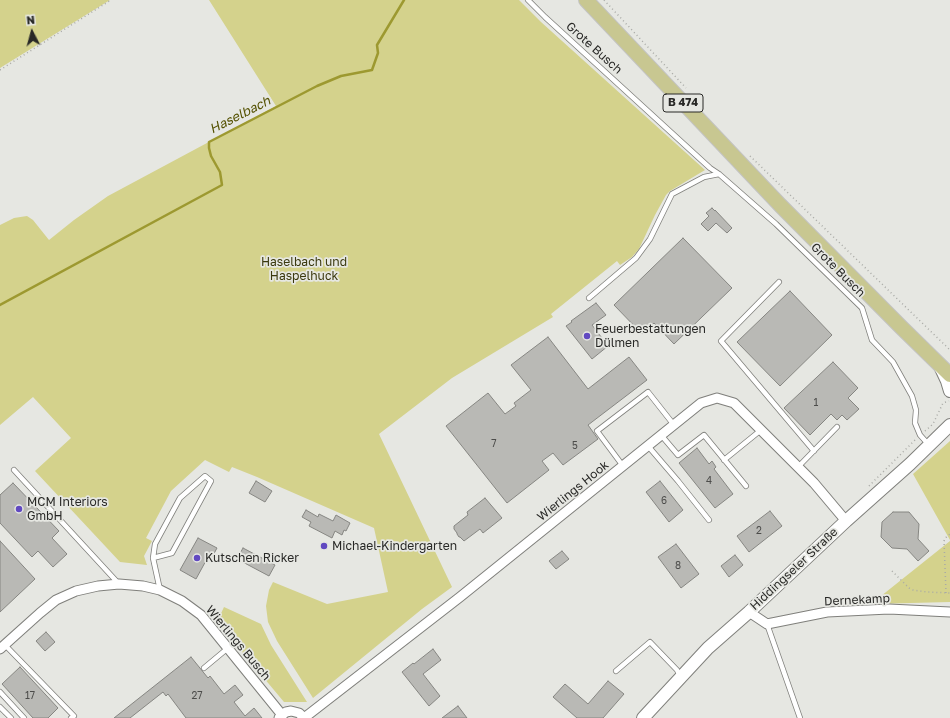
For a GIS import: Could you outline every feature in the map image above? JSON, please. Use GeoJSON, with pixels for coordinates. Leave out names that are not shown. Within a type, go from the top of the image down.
{"type":"FeatureCollection","features":[{"type":"Feature","properties":{"kind":"main road","name":"B 474"},"geometry":{"type":"LineString","coordinates":[[586,0],[780,205],[950,375]]}},
{"type":"Feature","properties":{"kind":"street"},"geometry":{"type":"LineString","coordinates":[[940,365],[950,392]]}},
{"type":"Feature","properties":{"kind":"street","name":"Wierlings Hook"},"geometry":{"type":"LineString","coordinates":[[304,718],[460,597],[701,403],[717,398],[734,404],[814,483],[846,521]]}},
{"type":"Feature","properties":{"kind":"street","name":"Hiddingseler Straße"},"geometry":{"type":"LineString","coordinates":[[643,718],[708,648],[910,464],[950,423]]}},
{"type":"Feature","properties":{"kind":"street","name":"Wierlings Busch"},"geometry":{"type":"LineString","coordinates":[[2,647],[56,600],[76,591],[98,586],[119,584],[143,586],[160,590],[182,601],[201,614],[281,716]]}},
{"type":"Feature","properties":{"kind":"street","name":"Dernekamp"},"geometry":{"type":"LineString","coordinates":[[767,624],[827,612],[889,610],[950,612]]}},
{"type":"Feature","properties":{"kind":"street"},"geometry":{"type":"LineString","coordinates":[[749,612],[767,624]]}},
{"type":"Feature","properties":{"kind":"street"},"geometry":{"type":"LineString","coordinates":[[281,716],[290,711],[299,713],[304,718]]}},
{"type":"Feature","properties":{"kind":"lane","name":"Grote Busch"},"geometry":{"type":"LineString","coordinates":[[528,0],[710,168],[719,174],[776,224],[862,308],[872,340],[893,362],[912,396],[916,410],[915,423],[920,435],[929,445]]}},
{"type":"Feature","properties":{"kind":"lane"},"geometry":{"type":"LineString","coordinates":[[589,298],[636,258],[650,239],[672,194],[704,176],[719,174]]}},
{"type":"Feature","properties":{"kind":"lane"},"geometry":{"type":"LineString","coordinates":[[779,282],[721,341],[814,451]]}},
{"type":"Feature","properties":{"kind":"lane"},"geometry":{"type":"LineString","coordinates":[[623,466],[598,430],[648,392],[674,425]]}},
{"type":"Feature","properties":{"kind":"lane"},"geometry":{"type":"LineString","coordinates":[[798,467],[837,427]]}},
{"type":"Feature","properties":{"kind":"lane"},"geometry":{"type":"LineString","coordinates":[[724,460],[761,430]]}},
{"type":"Feature","properties":{"kind":"lane"},"geometry":{"type":"LineString","coordinates":[[661,435],[678,456],[704,435],[746,486]]}},
{"type":"Feature","properties":{"kind":"lane"},"geometry":{"type":"LineString","coordinates":[[648,446],[678,481],[708,520]]}},
{"type":"Feature","properties":{"kind":"lane"},"geometry":{"type":"LineString","coordinates":[[14,470],[119,584]]}},
{"type":"Feature","properties":{"kind":"lane"},"geometry":{"type":"LineString","coordinates":[[154,558],[172,553],[211,480],[205,476],[180,498],[155,544],[154,558],[160,590]]}},
{"type":"Feature","properties":{"kind":"lane"},"geometry":{"type":"LineString","coordinates":[[767,624],[800,718]]}},
{"type":"Feature","properties":{"kind":"lane"},"geometry":{"type":"LineString","coordinates":[[616,671],[650,642],[677,670],[681,678]]}},
{"type":"Feature","properties":{"kind":"lane"},"geometry":{"type":"LineString","coordinates":[[2,647],[74,716],[71,718]]}},
{"type":"Feature","properties":{"kind":"lane"},"geometry":{"type":"LineString","coordinates":[[204,668],[228,648]]}},
{"type":"Feature","properties":{"kind":"lane"},"geometry":{"type":"LineString","coordinates":[[0,692],[24,718]]}},
{"type":"Feature","properties":{"kind":"lane"},"geometry":{"type":"LineString","coordinates":[[0,707],[11,718]]}},
{"type":"Feature","properties":{"kind":"path"},"geometry":{"type":"LineString","coordinates":[[0,70],[112,0]]}},
{"type":"Feature","properties":{"kind":"path"},"geometry":{"type":"LineString","coordinates":[[604,0],[689,92]]}},
{"type":"Feature","properties":{"kind":"path"},"geometry":{"type":"LineString","coordinates":[[748,154],[950,350]]}},
{"type":"Feature","properties":{"kind":"path"},"geometry":{"type":"LineString","coordinates":[[946,593],[944,541],[950,534]]}},
{"type":"Feature","properties":{"kind":"path"},"geometry":{"type":"LineString","coordinates":[[892,571],[909,588],[913,590],[950,593]]}},
{"type":"Feature","properties":{"kind":"green space"},"geometry":{"type":"Polygon","coordinates":[[[0,0],[110,0],[0,68],[0,0]]]}},
{"type":"Feature","properties":{"kind":"green space","name":"Haselbach und Haspelhuck"},"geometry":{"type":"Polygon","coordinates":[[[209,0],[519,0],[541,22],[705,170],[670,191],[666,195],[639,249],[632,257],[620,265],[617,261],[551,314],[553,317],[452,378],[379,434],[452,587],[422,609],[313,698],[277,641],[268,622],[266,606],[269,590],[273,582],[327,604],[388,592],[374,528],[257,477],[232,467],[229,472],[205,460],[171,491],[146,538],[152,541],[144,556],[147,565],[120,562],[35,471],[71,438],[33,397],[0,425],[0,225],[14,218],[27,216],[33,220],[49,240],[108,196],[276,106],[209,0]]]}},
{"type":"Feature","properties":{"kind":"green space"},"geometry":{"type":"Polygon","coordinates":[[[950,441],[950,540],[913,474],[950,441]]]}},
{"type":"Feature","properties":{"kind":"green space"},"geometry":{"type":"Polygon","coordinates":[[[950,541],[950,602],[871,604],[950,541]]]}},
{"type":"Feature","properties":{"kind":"green space"},"geometry":{"type":"Polygon","coordinates":[[[224,607],[261,624],[271,645],[307,702],[284,702],[217,622],[224,607]]]}},
{"type":"Feature","properties":{"kind":"building"},"geometry":{"type":"Polygon","coordinates":[[[712,208],[732,228],[727,233],[716,223],[708,231],[701,224],[709,216],[706,213],[712,208]]]}},
{"type":"Feature","properties":{"kind":"building"},"geometry":{"type":"Polygon","coordinates":[[[683,238],[732,288],[674,344],[654,323],[642,334],[614,305],[683,238]]]}},
{"type":"Feature","properties":{"kind":"building"},"geometry":{"type":"Polygon","coordinates":[[[790,291],[832,335],[780,386],[737,342],[790,291]]]}},
{"type":"Feature","properties":{"kind":"building","name":"Feuerbestattungen Dülmen"},"geometry":{"type":"Polygon","coordinates":[[[596,303],[606,315],[592,325],[608,346],[592,359],[566,326],[596,303]]]}},
{"type":"Feature","properties":{"kind":"building"},"geometry":{"type":"Polygon","coordinates":[[[548,337],[588,389],[629,357],[647,380],[588,425],[598,439],[563,465],[553,453],[542,461],[549,470],[507,503],[446,426],[488,393],[505,414],[516,406],[514,403],[531,390],[511,365],[548,337]]]}},
{"type":"Feature","properties":{"kind":"building"},"geometry":{"type":"Polygon","coordinates":[[[833,362],[858,388],[848,398],[859,409],[847,420],[842,415],[837,420],[831,414],[810,435],[784,408],[833,362]]]}},
{"type":"Feature","properties":{"kind":"building"},"geometry":{"type":"Polygon","coordinates":[[[697,448],[709,464],[712,461],[716,467],[714,469],[733,494],[715,508],[679,463],[697,448]]]}},
{"type":"Feature","properties":{"kind":"building"},"geometry":{"type":"Polygon","coordinates":[[[256,481],[272,491],[265,502],[249,493],[256,481]]]}},
{"type":"Feature","properties":{"kind":"building"},"geometry":{"type":"Polygon","coordinates":[[[660,481],[683,510],[669,522],[646,492],[660,481]]]}},
{"type":"Feature","properties":{"kind":"building","name":"MCM Interiors GmbH"},"geometry":{"type":"Polygon","coordinates":[[[13,483],[59,531],[52,538],[67,554],[53,567],[38,551],[32,557],[0,523],[0,495],[13,483]]]}},
{"type":"Feature","properties":{"kind":"building"},"geometry":{"type":"Polygon","coordinates":[[[485,498],[502,518],[483,533],[480,529],[464,541],[457,534],[454,526],[468,515],[467,512],[485,498]]]}},
{"type":"Feature","properties":{"kind":"building"},"geometry":{"type":"Polygon","coordinates":[[[306,510],[318,517],[319,514],[333,521],[336,515],[350,523],[342,535],[335,531],[332,538],[309,526],[311,522],[302,517],[306,510]]]}},
{"type":"Feature","properties":{"kind":"building"},"geometry":{"type":"Polygon","coordinates":[[[770,511],[782,526],[749,552],[737,536],[770,511]]]}},
{"type":"Feature","properties":{"kind":"building"},"geometry":{"type":"Polygon","coordinates":[[[893,512],[909,512],[919,524],[918,539],[929,551],[918,561],[907,549],[892,548],[881,537],[882,522],[893,512]]]}},
{"type":"Feature","properties":{"kind":"building","name":"Kutschen Ricker"},"geometry":{"type":"Polygon","coordinates":[[[198,538],[217,548],[211,559],[208,557],[196,579],[180,570],[198,538]]]}},
{"type":"Feature","properties":{"kind":"building"},"geometry":{"type":"Polygon","coordinates":[[[0,541],[35,579],[0,612],[0,541]]]}},
{"type":"Feature","properties":{"kind":"building"},"geometry":{"type":"Polygon","coordinates":[[[676,544],[699,574],[681,588],[658,557],[676,544]]]}},
{"type":"Feature","properties":{"kind":"building"},"geometry":{"type":"Polygon","coordinates":[[[243,548],[275,565],[269,576],[237,559],[243,548]]]}},
{"type":"Feature","properties":{"kind":"building"},"geometry":{"type":"Polygon","coordinates":[[[562,551],[569,559],[556,569],[549,561],[562,551]]]}},
{"type":"Feature","properties":{"kind":"building"},"geometry":{"type":"Polygon","coordinates":[[[735,555],[743,565],[729,577],[721,566],[735,555]]]}},
{"type":"Feature","properties":{"kind":"building"},"geometry":{"type":"Polygon","coordinates":[[[46,632],[55,642],[45,651],[36,641],[46,632]]]}},
{"type":"Feature","properties":{"kind":"building"},"geometry":{"type":"Polygon","coordinates":[[[433,649],[441,660],[423,674],[440,696],[429,706],[402,672],[433,649]]]}},
{"type":"Feature","properties":{"kind":"building"},"geometry":{"type":"Polygon","coordinates":[[[191,657],[208,678],[210,676],[224,694],[235,685],[243,695],[234,702],[245,716],[254,708],[262,718],[186,718],[168,694],[166,696],[163,692],[130,718],[114,718],[191,657]]]}},
{"type":"Feature","properties":{"kind":"building"},"geometry":{"type":"Polygon","coordinates":[[[20,667],[58,708],[48,718],[33,718],[2,684],[20,667]]]}},
{"type":"Feature","properties":{"kind":"building"},"geometry":{"type":"Polygon","coordinates":[[[608,681],[624,694],[603,718],[577,718],[553,697],[565,684],[588,704],[608,681]]]}},
{"type":"Feature","properties":{"kind":"building"},"geometry":{"type":"Polygon","coordinates":[[[458,706],[467,718],[442,718],[458,706]]]}},
{"type":"Feature","properties":{"kind":"waterway","name":"Haselbach"},"geometry":{"type":"LineString","coordinates":[[0,305],[222,185],[220,172],[211,156],[209,142],[317,86],[341,76],[372,70],[378,53],[377,45],[404,0]]}},
{"type":"Feature","properties":{"kind":"place","name":"Feuerbestattungen Dülmen"},"geometry":{"type":"Point","coordinates":[587,336]}},
{"type":"Feature","properties":{"kind":"place","name":"MCM Interiors GmbH"},"geometry":{"type":"Point","coordinates":[19,509]}},
{"type":"Feature","properties":{"kind":"place","name":"Michael-Kindergarten"},"geometry":{"type":"Point","coordinates":[324,546]}},
{"type":"Feature","properties":{"kind":"place","name":"Kutschen Ricker"},"geometry":{"type":"Point","coordinates":[197,558]}}]}
